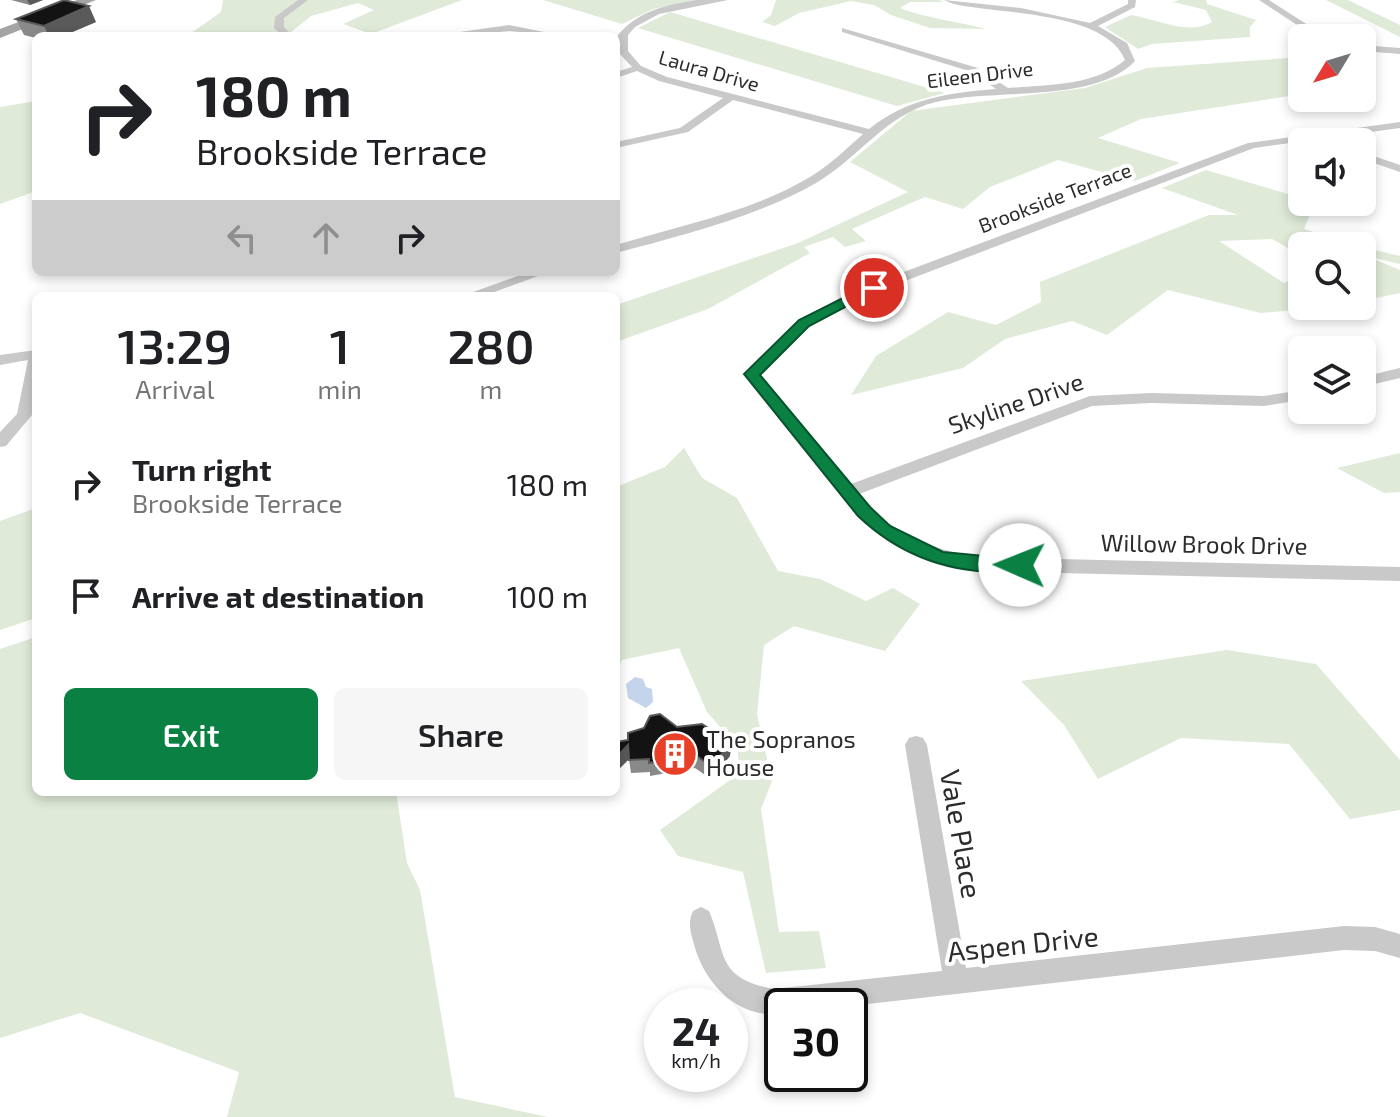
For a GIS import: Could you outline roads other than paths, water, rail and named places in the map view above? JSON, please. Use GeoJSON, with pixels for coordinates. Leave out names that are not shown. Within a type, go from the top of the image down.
{"type":"FeatureCollection","features":[{"type":"Feature","properties":{"kind":"main road"},"geometry":{"type":"LineString","coordinates":[[0,34],[89,0]]}},
{"type":"Feature","properties":{"kind":"street"},"geometry":{"type":"LineString","coordinates":[[283,32],[279,28],[280,17],[304,0]]}},
{"type":"Feature","properties":{"kind":"street","name":"Laura Drive"},"geometry":{"type":"LineString","coordinates":[[620,39],[629,27],[647,16],[680,6],[724,0]]}},
{"type":"Feature","properties":{"kind":"street","name":"Eileen Drive"},"geometry":{"type":"LineString","coordinates":[[620,248],[802,186],[835,165],[892,114],[918,103],[950,96],[1091,82],[1125,69],[1130,57],[1125,45],[1091,26],[948,0]]}},
{"type":"Feature","properties":{"kind":"street"},"geometry":{"type":"LineString","coordinates":[[1091,26],[1127,10],[1132,0]]}},
{"type":"Feature","properties":{"kind":"street"},"geometry":{"type":"LineString","coordinates":[[1263,0],[1301,24]]}},
{"type":"Feature","properties":{"kind":"street"},"geometry":{"type":"LineString","coordinates":[[468,32],[509,28],[534,32]]}},
{"type":"Feature","properties":{"kind":"street"},"geometry":{"type":"LineString","coordinates":[[845,30],[975,70],[1004,90]]}},
{"type":"Feature","properties":{"kind":"street","name":"Laura Drive"},"geometry":{"type":"LineString","coordinates":[[620,46],[625,57],[638,68],[663,79],[869,132]]}},
{"type":"Feature","properties":{"kind":"street"},"geometry":{"type":"LineString","coordinates":[[1376,49],[1400,51]]}},
{"type":"Feature","properties":{"kind":"street"},"geometry":{"type":"LineString","coordinates":[[620,74],[638,68]]}},
{"type":"Feature","properties":{"kind":"street"},"geometry":{"type":"LineString","coordinates":[[620,144],[684,130],[731,97]]}},
{"type":"Feature","properties":{"kind":"street","name":"Brookside Terrace"},"geometry":{"type":"LineString","coordinates":[[1373,128],[1400,125]]}},
{"type":"Feature","properties":{"kind":"street","name":"Brookside Terrace"},"geometry":{"type":"LineString","coordinates":[[751,374],[804,323],[858,294],[1252,145],[1288,139]]}},
{"type":"Feature","properties":{"kind":"street"},"geometry":{"type":"LineString","coordinates":[[1376,160],[1400,169]]}},
{"type":"Feature","properties":{"kind":"street"},"geometry":{"type":"LineString","coordinates":[[487,276],[496,287]]}},
{"type":"Feature","properties":{"kind":"street"},"geometry":{"type":"LineString","coordinates":[[481,292],[530,276]]}},
{"type":"Feature","properties":{"kind":"street"},"geometry":{"type":"LineString","coordinates":[[0,360],[32,356]]}},
{"type":"Feature","properties":{"kind":"street"},"geometry":{"type":"LineString","coordinates":[[1376,379],[1400,373]]}},
{"type":"Feature","properties":{"kind":"street","name":"Willow Brook Drive"},"geometry":{"type":"LineString","coordinates":[[751,374],[873,522],[896,539],[925,553],[958,562],[1400,574]]}},
{"type":"Feature","properties":{"kind":"street"},"geometry":{"type":"LineString","coordinates":[[0,442],[24,415],[32,376]]}},
{"type":"Feature","properties":{"kind":"street","name":"Skyline Drive"},"geometry":{"type":"LineString","coordinates":[[848,492],[1090,401],[1264,401],[1288,397]]}},
{"type":"Feature","properties":{"kind":"street","name":"Vale Place"},"geometry":{"type":"LineString","coordinates":[[916,745],[956,981]]}},
{"type":"Feature","properties":{"kind":"street","name":"Aspen Drive"},"geometry":{"type":"LineString","coordinates":[[701,919],[708,958],[715,970],[733,989],[759,1001],[788,1001],[1344,938],[1375,939],[1400,946]]}},
{"type":"Feature","properties":{"kind":"water"},"geometry":{"type":"Polygon","coordinates":[[[635,677],[643,679],[646,687],[652,689],[653,702],[646,708],[628,698],[626,684],[635,677]]]}},
{"type":"Feature","properties":{"kind":"place","name":"The Sopranos House"},"geometry":{"type":"Point","coordinates":[675,754]}}]}
